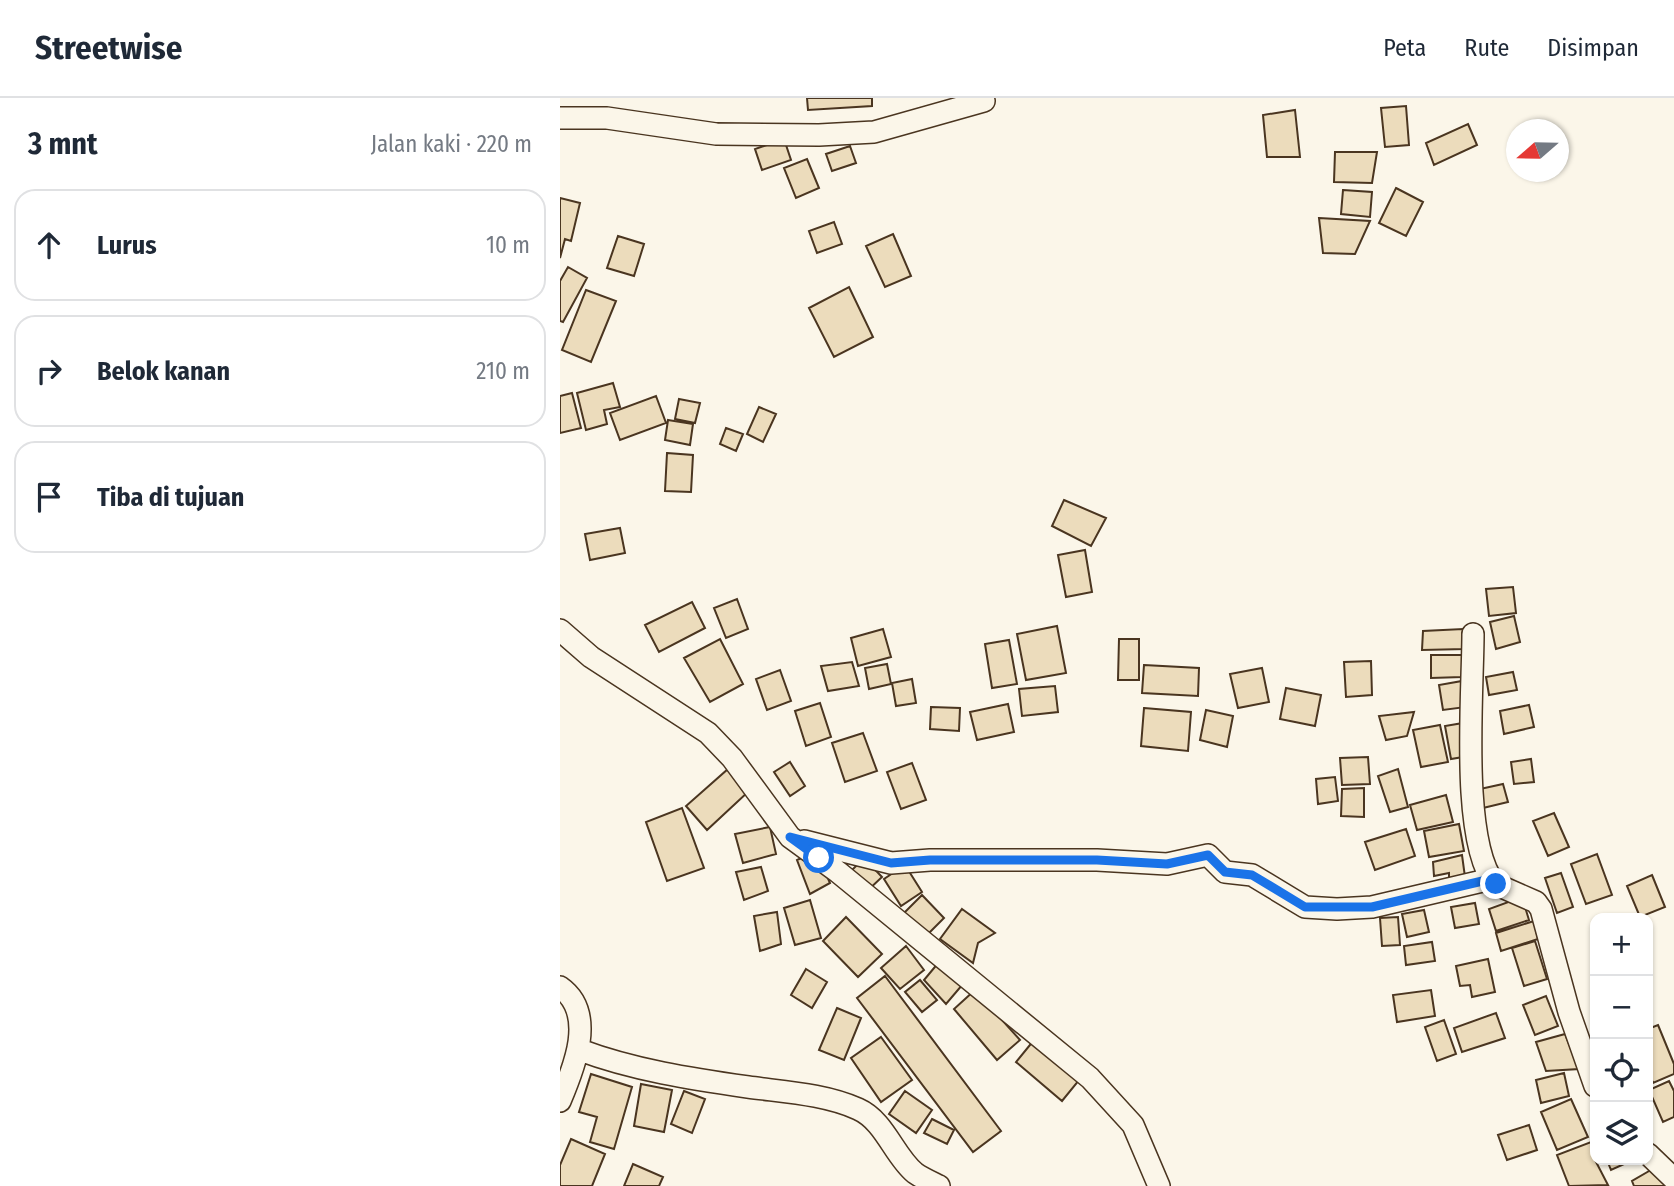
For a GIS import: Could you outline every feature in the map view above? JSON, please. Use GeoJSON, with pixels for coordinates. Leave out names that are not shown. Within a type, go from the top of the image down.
{"type":"FeatureCollection","features":[{"type":"Feature","properties":{"kind":"street"},"geometry":{"type":"LineString","coordinates":[[560,118],[607,118],[716,134],[820,135],[874,132],[984,101]]}},
{"type":"Feature","properties":{"kind":"street"},"geometry":{"type":"LineString","coordinates":[[560,631],[591,657],[708,733],[732,758],[790,837],[838,872],[1090,1078],[1133,1125],[1159,1186]]}},
{"type":"Feature","properties":{"kind":"street"},"geometry":{"type":"LineString","coordinates":[[1473,634],[1473,788],[1477,842],[1491,879],[1502,887],[1536,902],[1541,909],[1569,1012],[1590,1072]]}},
{"type":"Feature","properties":{"kind":"street"},"geometry":{"type":"LineString","coordinates":[[790,837],[891,863],[930,860],[1097,860],[1167,864],[1208,855],[1225,872],[1252,875],[1305,907],[1337,909],[1372,907],[1491,879]]}},
{"type":"Feature","properties":{"kind":"street"},"geometry":{"type":"LineString","coordinates":[[560,987],[568,993],[576,1009],[580,1050],[560,1101]]}},
{"type":"Feature","properties":{"kind":"street"},"geometry":{"type":"LineString","coordinates":[[580,1050],[612,1062],[698,1080],[805,1095],[855,1108],[864,1112],[882,1130],[914,1172],[939,1186]]}},
{"type":"Feature","properties":{"kind":"street"},"geometry":{"type":"LineString","coordinates":[[1653,1159],[1674,1179]]}},
{"type":"Feature","properties":{"kind":"building"},"geometry":{"type":"Polygon","coordinates":[[[807,98],[872,98],[872,106],[808,110],[807,98]]]}},
{"type":"Feature","properties":{"kind":"building"},"geometry":{"type":"Polygon","coordinates":[[[1406,106],[1409,145],[1385,147],[1381,108],[1406,106]]]}},
{"type":"Feature","properties":{"kind":"building"},"geometry":{"type":"Polygon","coordinates":[[[1295,110],[1300,157],[1267,157],[1263,115],[1295,110]]]}},
{"type":"Feature","properties":{"kind":"building"},"geometry":{"type":"Polygon","coordinates":[[[1468,124],[1477,145],[1434,165],[1426,143],[1468,124]]]}},
{"type":"Feature","properties":{"kind":"building"},"geometry":{"type":"Polygon","coordinates":[[[784,139],[791,160],[762,170],[755,149],[784,139]]]}},
{"type":"Feature","properties":{"kind":"building"},"geometry":{"type":"Polygon","coordinates":[[[850,146],[856,163],[832,171],[826,154],[850,146]]]}},
{"type":"Feature","properties":{"kind":"building"},"geometry":{"type":"Polygon","coordinates":[[[1335,152],[1377,152],[1372,183],[1334,182],[1335,152]]]}},
{"type":"Feature","properties":{"kind":"building"},"geometry":{"type":"Polygon","coordinates":[[[807,159],[819,188],[796,198],[784,168],[807,159]]]}},
{"type":"Feature","properties":{"kind":"building"},"geometry":{"type":"Polygon","coordinates":[[[1396,188],[1423,202],[1406,236],[1379,223],[1396,188]]]}},
{"type":"Feature","properties":{"kind":"building"},"geometry":{"type":"Polygon","coordinates":[[[1343,190],[1372,192],[1370,217],[1341,214],[1343,190]]]}},
{"type":"Feature","properties":{"kind":"building"},"geometry":{"type":"Polygon","coordinates":[[[560,198],[580,203],[571,241],[565,239],[560,258],[560,198]]]}},
{"type":"Feature","properties":{"kind":"building"},"geometry":{"type":"Polygon","coordinates":[[[1319,218],[1370,221],[1355,254],[1323,253],[1319,218]]]}},
{"type":"Feature","properties":{"kind":"building"},"geometry":{"type":"Polygon","coordinates":[[[834,222],[842,244],[817,253],[809,231],[834,222]]]}},
{"type":"Feature","properties":{"kind":"building"},"geometry":{"type":"Polygon","coordinates":[[[893,234],[911,276],[885,287],[866,246],[893,234]]]}},
{"type":"Feature","properties":{"kind":"building"},"geometry":{"type":"Polygon","coordinates":[[[618,236],[644,244],[634,276],[607,268],[618,236]]]}},
{"type":"Feature","properties":{"kind":"building"},"geometry":{"type":"Polygon","coordinates":[[[568,267],[587,278],[563,322],[560,321],[560,281],[568,267]]]}},
{"type":"Feature","properties":{"kind":"building"},"geometry":{"type":"Polygon","coordinates":[[[849,287],[873,337],[834,357],[809,308],[849,287]]]}},
{"type":"Feature","properties":{"kind":"building"},"geometry":{"type":"Polygon","coordinates":[[[586,290],[616,301],[591,362],[562,350],[586,290]]]}},
{"type":"Feature","properties":{"kind":"building"},"geometry":{"type":"Polygon","coordinates":[[[613,383],[620,407],[604,410],[607,424],[586,430],[577,393],[613,383]]]}},
{"type":"Feature","properties":{"kind":"building"},"geometry":{"type":"Polygon","coordinates":[[[572,393],[581,428],[560,433],[560,396],[572,393]]]}},
{"type":"Feature","properties":{"kind":"building"},"geometry":{"type":"Polygon","coordinates":[[[656,396],[666,423],[620,440],[610,413],[656,396]]]}},
{"type":"Feature","properties":{"kind":"building"},"geometry":{"type":"Polygon","coordinates":[[[679,399],[700,403],[695,423],[675,419],[679,399]]]}},
{"type":"Feature","properties":{"kind":"building"},"geometry":{"type":"Polygon","coordinates":[[[759,407],[776,414],[763,442],[747,434],[759,407]]]}},
{"type":"Feature","properties":{"kind":"building"},"geometry":{"type":"Polygon","coordinates":[[[668,420],[693,424],[690,445],[665,440],[668,420]]]}},
{"type":"Feature","properties":{"kind":"building"},"geometry":{"type":"Polygon","coordinates":[[[726,428],[743,434],[736,451],[720,444],[726,428]]]}},
{"type":"Feature","properties":{"kind":"building"},"geometry":{"type":"Polygon","coordinates":[[[667,453],[693,455],[691,492],[665,491],[667,453]]]}},
{"type":"Feature","properties":{"kind":"building"},"geometry":{"type":"Polygon","coordinates":[[[1064,500],[1106,518],[1091,546],[1052,526],[1064,500]]]}},
{"type":"Feature","properties":{"kind":"building"},"geometry":{"type":"Polygon","coordinates":[[[620,528],[625,553],[590,560],[585,534],[620,528]]]}},
{"type":"Feature","properties":{"kind":"building"},"geometry":{"type":"Polygon","coordinates":[[[1085,550],[1092,592],[1066,597],[1058,555],[1085,550]]]}},
{"type":"Feature","properties":{"kind":"building"},"geometry":{"type":"Polygon","coordinates":[[[1513,587],[1516,613],[1489,616],[1486,589],[1513,587]]]}},
{"type":"Feature","properties":{"kind":"building"},"geometry":{"type":"Polygon","coordinates":[[[737,599],[748,629],[726,638],[714,608],[737,599]]]}},
{"type":"Feature","properties":{"kind":"building"},"geometry":{"type":"Polygon","coordinates":[[[692,602],[705,628],[659,652],[645,625],[692,602]]]}},
{"type":"Feature","properties":{"kind":"building"},"geometry":{"type":"Polygon","coordinates":[[[1514,616],[1520,642],[1496,649],[1490,622],[1514,616]]]}},
{"type":"Feature","properties":{"kind":"building"},"geometry":{"type":"Polygon","coordinates":[[[1057,626],[1066,673],[1026,680],[1017,634],[1057,626]]]}},
{"type":"Feature","properties":{"kind":"building"},"geometry":{"type":"Polygon","coordinates":[[[883,629],[891,657],[858,666],[851,638],[883,629]]]}},
{"type":"Feature","properties":{"kind":"building"},"geometry":{"type":"Polygon","coordinates":[[[1463,629],[1465,649],[1422,650],[1423,631],[1463,629]]]}},
{"type":"Feature","properties":{"kind":"building"},"geometry":{"type":"Polygon","coordinates":[[[720,639],[743,684],[710,702],[684,658],[720,639]]]}},
{"type":"Feature","properties":{"kind":"building"},"geometry":{"type":"Polygon","coordinates":[[[1119,639],[1139,639],[1139,680],[1118,680],[1119,639]]]}},
{"type":"Feature","properties":{"kind":"building"},"geometry":{"type":"Polygon","coordinates":[[[1009,640],[1017,684],[992,688],[985,644],[1009,640]]]}},
{"type":"Feature","properties":{"kind":"building"},"geometry":{"type":"Polygon","coordinates":[[[1431,655],[1462,655],[1462,677],[1431,678],[1431,655]]]}},
{"type":"Feature","properties":{"kind":"building"},"geometry":{"type":"Polygon","coordinates":[[[1371,661],[1372,695],[1346,697],[1344,662],[1371,661]]]}},
{"type":"Feature","properties":{"kind":"building"},"geometry":{"type":"Polygon","coordinates":[[[852,662],[859,686],[828,691],[821,666],[852,662]]]}},
{"type":"Feature","properties":{"kind":"building"},"geometry":{"type":"Polygon","coordinates":[[[887,664],[891,684],[869,689],[865,668],[887,664]]]}},
{"type":"Feature","properties":{"kind":"building"},"geometry":{"type":"Polygon","coordinates":[[[1144,665],[1199,668],[1198,696],[1142,693],[1144,665]]]}},
{"type":"Feature","properties":{"kind":"building"},"geometry":{"type":"Polygon","coordinates":[[[1262,668],[1269,702],[1238,708],[1230,674],[1262,668]]]}},
{"type":"Feature","properties":{"kind":"building"},"geometry":{"type":"Polygon","coordinates":[[[780,670],[791,701],[767,710],[756,679],[780,670]]]}},
{"type":"Feature","properties":{"kind":"building"},"geometry":{"type":"Polygon","coordinates":[[[1513,672],[1517,690],[1489,695],[1486,677],[1513,672]]]}},
{"type":"Feature","properties":{"kind":"building"},"geometry":{"type":"Polygon","coordinates":[[[912,679],[916,703],[896,706],[892,683],[912,679]]]}},
{"type":"Feature","properties":{"kind":"building"},"geometry":{"type":"Polygon","coordinates":[[[1462,681],[1466,707],[1443,710],[1439,685],[1462,681]]]}},
{"type":"Feature","properties":{"kind":"building"},"geometry":{"type":"Polygon","coordinates":[[[1055,686],[1058,712],[1022,716],[1019,689],[1055,686]]]}},
{"type":"Feature","properties":{"kind":"building"},"geometry":{"type":"Polygon","coordinates":[[[1286,688],[1321,695],[1315,726],[1280,719],[1286,688]]]}},
{"type":"Feature","properties":{"kind":"building"},"geometry":{"type":"Polygon","coordinates":[[[820,703],[831,737],[806,746],[795,711],[820,703]]]}},
{"type":"Feature","properties":{"kind":"building"},"geometry":{"type":"Polygon","coordinates":[[[1008,704],[1014,732],[977,740],[970,712],[1008,704]]]}},
{"type":"Feature","properties":{"kind":"building"},"geometry":{"type":"Polygon","coordinates":[[[1529,705],[1534,727],[1504,734],[1500,711],[1529,705]]]}},
{"type":"Feature","properties":{"kind":"building"},"geometry":{"type":"Polygon","coordinates":[[[931,707],[960,708],[959,731],[930,729],[931,707]]]}},
{"type":"Feature","properties":{"kind":"building"},"geometry":{"type":"Polygon","coordinates":[[[1144,708],[1191,712],[1188,751],[1141,746],[1144,708]]]}},
{"type":"Feature","properties":{"kind":"building"},"geometry":{"type":"Polygon","coordinates":[[[1206,710],[1233,716],[1227,747],[1200,740],[1206,710]]]}},
{"type":"Feature","properties":{"kind":"building"},"geometry":{"type":"Polygon","coordinates":[[[1414,712],[1407,736],[1386,740],[1379,716],[1414,712]]]}},
{"type":"Feature","properties":{"kind":"building"},"geometry":{"type":"Polygon","coordinates":[[[1463,723],[1469,756],[1451,759],[1445,726],[1463,723]]]}},
{"type":"Feature","properties":{"kind":"building"},"geometry":{"type":"Polygon","coordinates":[[[1440,725],[1448,762],[1421,767],[1413,730],[1440,725]]]}},
{"type":"Feature","properties":{"kind":"building"},"geometry":{"type":"Polygon","coordinates":[[[863,733],[877,771],[845,782],[832,743],[863,733]]]}},
{"type":"Feature","properties":{"kind":"building"},"geometry":{"type":"Polygon","coordinates":[[[1368,757],[1370,784],[1342,785],[1340,758],[1368,757]]]}},
{"type":"Feature","properties":{"kind":"building"},"geometry":{"type":"Polygon","coordinates":[[[1531,759],[1534,782],[1514,784],[1511,762],[1531,759]]]}},
{"type":"Feature","properties":{"kind":"building"},"geometry":{"type":"Polygon","coordinates":[[[790,762],[805,786],[790,796],[774,772],[790,762]]]}},
{"type":"Feature","properties":{"kind":"building"},"geometry":{"type":"Polygon","coordinates":[[[912,763],[926,800],[901,809],[887,772],[912,763]]]}},
{"type":"Feature","properties":{"kind":"building"},"geometry":{"type":"Polygon","coordinates":[[[728,769],[749,791],[707,830],[686,806],[728,769]]]}},
{"type":"Feature","properties":{"kind":"building"},"geometry":{"type":"Polygon","coordinates":[[[1398,769],[1408,807],[1390,812],[1378,776],[1398,769]]]}},
{"type":"Feature","properties":{"kind":"building"},"geometry":{"type":"Polygon","coordinates":[[[1335,777],[1338,801],[1318,804],[1316,779],[1335,777]]]}},
{"type":"Feature","properties":{"kind":"building"},"geometry":{"type":"Polygon","coordinates":[[[1503,784],[1508,802],[1483,808],[1480,789],[1503,784]]]}},
{"type":"Feature","properties":{"kind":"building"},"geometry":{"type":"Polygon","coordinates":[[[1364,788],[1364,817],[1341,816],[1342,789],[1364,788]]]}},
{"type":"Feature","properties":{"kind":"building"},"geometry":{"type":"Polygon","coordinates":[[[1446,795],[1453,822],[1417,830],[1410,805],[1446,795]]]}},
{"type":"Feature","properties":{"kind":"building"},"geometry":{"type":"Polygon","coordinates":[[[682,808],[704,868],[667,881],[646,822],[682,808]]]}},
{"type":"Feature","properties":{"kind":"building"},"geometry":{"type":"Polygon","coordinates":[[[1554,813],[1569,847],[1548,856],[1533,821],[1554,813]]]}},
{"type":"Feature","properties":{"kind":"building"},"geometry":{"type":"Polygon","coordinates":[[[1459,824],[1464,851],[1429,857],[1424,831],[1459,824]]]}},
{"type":"Feature","properties":{"kind":"building"},"geometry":{"type":"Polygon","coordinates":[[[770,827],[776,854],[743,863],[735,834],[770,827]]]}},
{"type":"Feature","properties":{"kind":"building"},"geometry":{"type":"Polygon","coordinates":[[[1406,829],[1415,856],[1375,870],[1365,842],[1406,829]]]}},
{"type":"Feature","properties":{"kind":"building"},"geometry":{"type":"Polygon","coordinates":[[[812,853],[819,858],[830,883],[810,894],[797,860],[812,853]]]}},
{"type":"Feature","properties":{"kind":"building"},"geometry":{"type":"Polygon","coordinates":[[[1597,854],[1612,895],[1586,904],[1571,864],[1597,854]]]}},
{"type":"Feature","properties":{"kind":"building"},"geometry":{"type":"Polygon","coordinates":[[[1462,855],[1465,877],[1449,880],[1449,873],[1434,876],[1433,862],[1462,855]]]}},
{"type":"Feature","properties":{"kind":"building"},"geometry":{"type":"Polygon","coordinates":[[[864,858],[882,877],[865,893],[849,873],[864,858]]]}},
{"type":"Feature","properties":{"kind":"building"},"geometry":{"type":"Polygon","coordinates":[[[905,865],[922,892],[901,906],[884,879],[905,865]]]}},
{"type":"Feature","properties":{"kind":"building"},"geometry":{"type":"Polygon","coordinates":[[[761,867],[768,891],[744,900],[736,872],[761,867]]]}},
{"type":"Feature","properties":{"kind":"building"},"geometry":{"type":"Polygon","coordinates":[[[1561,873],[1573,907],[1557,913],[1545,878],[1561,873]]]}},
{"type":"Feature","properties":{"kind":"building"},"geometry":{"type":"Polygon","coordinates":[[[1652,875],[1665,907],[1650,913],[1638,913],[1627,886],[1652,875]]]}},
{"type":"Feature","properties":{"kind":"building"},"geometry":{"type":"Polygon","coordinates":[[[922,895],[944,918],[923,939],[901,916],[922,895]]]}},
{"type":"Feature","properties":{"kind":"building"},"geometry":{"type":"Polygon","coordinates":[[[1522,897],[1529,920],[1496,931],[1489,909],[1522,897]]]}},
{"type":"Feature","properties":{"kind":"building"},"geometry":{"type":"Polygon","coordinates":[[[810,900],[821,938],[795,945],[784,908],[810,900]]]}},
{"type":"Feature","properties":{"kind":"building"},"geometry":{"type":"Polygon","coordinates":[[[1475,903],[1479,924],[1455,928],[1451,907],[1475,903]]]}},
{"type":"Feature","properties":{"kind":"building"},"geometry":{"type":"Polygon","coordinates":[[[962,909],[995,933],[978,943],[973,963],[940,939],[962,909]]]}},
{"type":"Feature","properties":{"kind":"building"},"geometry":{"type":"Polygon","coordinates":[[[1424,910],[1429,932],[1407,937],[1402,914],[1424,910]]]}},
{"type":"Feature","properties":{"kind":"building"},"geometry":{"type":"Polygon","coordinates":[[[777,912],[781,944],[760,951],[754,916],[777,912]]]}},
{"type":"Feature","properties":{"kind":"building"},"geometry":{"type":"Polygon","coordinates":[[[846,917],[882,954],[858,977],[823,941],[846,917]]]}},
{"type":"Feature","properties":{"kind":"building"},"geometry":{"type":"Polygon","coordinates":[[[1398,917],[1400,945],[1382,946],[1380,918],[1398,917]]]}},
{"type":"Feature","properties":{"kind":"building"},"geometry":{"type":"Polygon","coordinates":[[[1534,921],[1538,939],[1501,951],[1496,933],[1534,921]]]}},
{"type":"Feature","properties":{"kind":"building"},"geometry":{"type":"Polygon","coordinates":[[[1535,941],[1547,979],[1524,986],[1512,948],[1535,941]]]}},
{"type":"Feature","properties":{"kind":"building"},"geometry":{"type":"Polygon","coordinates":[[[1432,942],[1435,961],[1406,965],[1404,946],[1432,942]]]}},
{"type":"Feature","properties":{"kind":"building"},"geometry":{"type":"Polygon","coordinates":[[[906,946],[924,970],[900,989],[881,968],[906,946]]]}},
{"type":"Feature","properties":{"kind":"building"},"geometry":{"type":"Polygon","coordinates":[[[1488,959],[1495,992],[1472,997],[1470,985],[1460,986],[1456,966],[1488,959]]]}},
{"type":"Feature","properties":{"kind":"building"},"geometry":{"type":"Polygon","coordinates":[[[939,962],[963,984],[946,1004],[924,980],[939,962]]]}},
{"type":"Feature","properties":{"kind":"building"},"geometry":{"type":"Polygon","coordinates":[[[806,969],[827,982],[812,1008],[791,995],[806,969]]]}},
{"type":"Feature","properties":{"kind":"building"},"geometry":{"type":"Polygon","coordinates":[[[885,976],[1001,1131],[973,1152],[857,998],[885,976]]]}},
{"type":"Feature","properties":{"kind":"building"},"geometry":{"type":"Polygon","coordinates":[[[920,980],[937,1000],[922,1012],[905,992],[920,980]]]}},
{"type":"Feature","properties":{"kind":"building"},"geometry":{"type":"Polygon","coordinates":[[[975,990],[1020,1040],[997,1060],[954,1009],[975,990]]]}},
{"type":"Feature","properties":{"kind":"building"},"geometry":{"type":"Polygon","coordinates":[[[1431,990],[1435,1016],[1397,1022],[1393,995],[1431,990]]]}},
{"type":"Feature","properties":{"kind":"building"},"geometry":{"type":"Polygon","coordinates":[[[1546,996],[1558,1026],[1535,1035],[1523,1005],[1546,996]]]}},
{"type":"Feature","properties":{"kind":"building"},"geometry":{"type":"Polygon","coordinates":[[[837,1008],[861,1018],[844,1060],[819,1050],[837,1008]]]}},
{"type":"Feature","properties":{"kind":"building"},"geometry":{"type":"Polygon","coordinates":[[[1496,1013],[1505,1038],[1462,1052],[1454,1028],[1496,1013]]]}},
{"type":"Feature","properties":{"kind":"building"},"geometry":{"type":"Polygon","coordinates":[[[1444,1020],[1456,1054],[1437,1061],[1425,1027],[1444,1020]]]}},
{"type":"Feature","properties":{"kind":"building"},"geometry":{"type":"Polygon","coordinates":[[[1658,1025],[1674,1064],[1674,1074],[1653,1083],[1653,1039],[1653,1027],[1658,1025]]]}},
{"type":"Feature","properties":{"kind":"building"},"geometry":{"type":"Polygon","coordinates":[[[1565,1034],[1579,1069],[1546,1071],[1536,1042],[1565,1034]]]}},
{"type":"Feature","properties":{"kind":"building"},"geometry":{"type":"Polygon","coordinates":[[[881,1037],[912,1080],[881,1102],[851,1058],[881,1037]]]}},
{"type":"Feature","properties":{"kind":"building"},"geometry":{"type":"Polygon","coordinates":[[[1034,1040],[1080,1079],[1062,1101],[1016,1062],[1034,1040]]]}},
{"type":"Feature","properties":{"kind":"building"},"geometry":{"type":"Polygon","coordinates":[[[1564,1073],[1569,1096],[1541,1103],[1536,1080],[1564,1073]]]}},
{"type":"Feature","properties":{"kind":"building"},"geometry":{"type":"Polygon","coordinates":[[[591,1074],[632,1087],[614,1149],[590,1142],[597,1117],[579,1112],[591,1074]]]}},
{"type":"Feature","properties":{"kind":"building"},"geometry":{"type":"Polygon","coordinates":[[[1669,1081],[1674,1091],[1674,1117],[1663,1122],[1653,1099],[1653,1088],[1669,1081]]]}},
{"type":"Feature","properties":{"kind":"building"},"geometry":{"type":"Polygon","coordinates":[[[641,1084],[672,1090],[664,1132],[634,1126],[641,1084]]]}},
{"type":"Feature","properties":{"kind":"building"},"geometry":{"type":"Polygon","coordinates":[[[684,1091],[705,1099],[692,1133],[671,1124],[684,1091]]]}},
{"type":"Feature","properties":{"kind":"building"},"geometry":{"type":"Polygon","coordinates":[[[905,1091],[932,1110],[916,1133],[889,1114],[905,1091]]]}},
{"type":"Feature","properties":{"kind":"building"},"geometry":{"type":"Polygon","coordinates":[[[1571,1099],[1588,1137],[1557,1150],[1541,1112],[1571,1099]]]}},
{"type":"Feature","properties":{"kind":"building"},"geometry":{"type":"Polygon","coordinates":[[[932,1119],[954,1130],[947,1144],[924,1133],[932,1119]]]}},
{"type":"Feature","properties":{"kind":"building"},"geometry":{"type":"Polygon","coordinates":[[[1529,1125],[1537,1150],[1507,1160],[1498,1135],[1529,1125]]]}},
{"type":"Feature","properties":{"kind":"building"},"geometry":{"type":"Polygon","coordinates":[[[571,1139],[605,1154],[592,1186],[560,1186],[560,1165],[571,1139]]]}},
{"type":"Feature","properties":{"kind":"building"},"geometry":{"type":"Polygon","coordinates":[[[1590,1142],[1590,1165],[1598,1165],[1608,1185],[1569,1186],[1557,1155],[1590,1142]]]}},
{"type":"Feature","properties":{"kind":"building"},"geometry":{"type":"Polygon","coordinates":[[[633,1164],[663,1177],[659,1186],[624,1186],[633,1164]]]}},
{"type":"Feature","properties":{"kind":"building"},"geometry":{"type":"Polygon","coordinates":[[[1609,1165],[1622,1165],[1611,1170],[1609,1165]]]}},
{"type":"Feature","properties":{"kind":"building"},"geometry":{"type":"Polygon","coordinates":[[[1656,1167],[1667,1186],[1634,1186],[1632,1181],[1656,1167]]]}},
{"type":"Feature","properties":{"kind":"route"},"geometry":{"type":"LineString","coordinates":[[819,858],[790,837],[878,862],[891,863],[930,860],[1097,860],[1167,864],[1208,855],[1215,859],[1225,872],[1252,875],[1305,907],[1372,907],[1491,879],[1496,884]]}}]}
